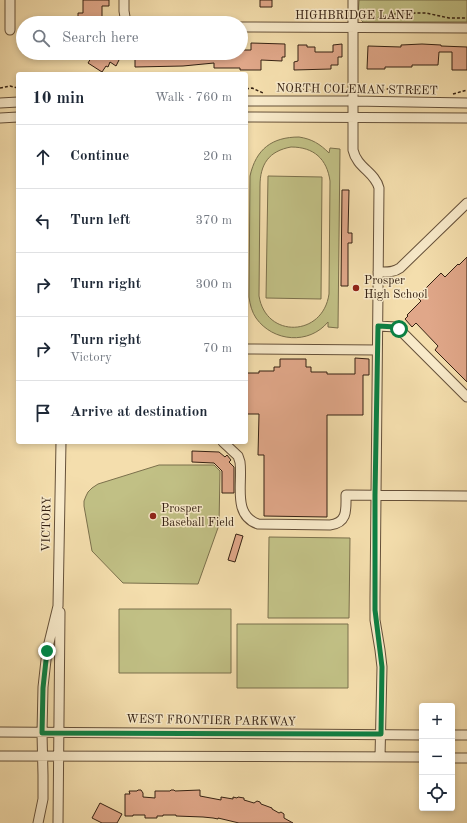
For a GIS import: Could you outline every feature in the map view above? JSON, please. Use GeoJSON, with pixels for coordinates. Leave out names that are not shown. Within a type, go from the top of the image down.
{"type":"FeatureCollection","features":[{"type":"Feature","properties":{"kind":"street"},"geometry":{"type":"LineString","coordinates":[[10,0],[10,30]]}},
{"type":"Feature","properties":{"kind":"street"},"geometry":{"type":"LineString","coordinates":[[124,0],[125,16]]}},
{"type":"Feature","properties":{"kind":"street"},"geometry":{"type":"LineString","coordinates":[[353,0],[353,150],[357,161],[374,178],[379,188],[375,610],[382,667],[380,757]]}},
{"type":"Feature","properties":{"kind":"street","name":"HIGHBRIDGE LANE"},"geometry":{"type":"LineString","coordinates":[[248,27],[467,28]]}},
{"type":"Feature","properties":{"kind":"street","name":"NORTH COLEMAN STREET"},"geometry":{"type":"LineString","coordinates":[[248,101],[467,103]]}},
{"type":"Feature","properties":{"kind":"street"},"geometry":{"type":"LineString","coordinates":[[0,103],[16,102]]}},
{"type":"Feature","properties":{"kind":"street"},"geometry":{"type":"LineString","coordinates":[[0,118],[16,117]]}},
{"type":"Feature","properties":{"kind":"street"},"geometry":{"type":"LineString","coordinates":[[248,117],[467,118]]}},
{"type":"Feature","properties":{"kind":"street"},"geometry":{"type":"LineString","coordinates":[[378,272],[391,272],[400,268],[467,203]]}},
{"type":"Feature","properties":{"kind":"street"},"geometry":{"type":"LineString","coordinates":[[378,326],[396,327],[399,329],[467,397]]}},
{"type":"Feature","properties":{"kind":"street"},"geometry":{"type":"LineString","coordinates":[[248,349],[377,350]]}},
{"type":"Feature","properties":{"kind":"street","name":"VICTORY"},"geometry":{"type":"LineString","coordinates":[[38,823],[43,799],[43,688],[47,651],[58,606],[61,444]]}},
{"type":"Feature","properties":{"kind":"street"},"geometry":{"type":"LineString","coordinates":[[225,444],[240,459],[242,508],[248,518],[254,522],[262,524],[335,524],[341,522],[345,516],[346,494],[467,496]]}},
{"type":"Feature","properties":{"kind":"street","name":"VICTORY"},"geometry":{"type":"LineString","coordinates":[[58,606],[60,614],[58,823]]}},
{"type":"Feature","properties":{"kind":"street","name":"WEST FRONTIER PARKWAY"},"geometry":{"type":"LineString","coordinates":[[0,732],[419,735]]}},
{"type":"Feature","properties":{"kind":"street"},"geometry":{"type":"LineString","coordinates":[[455,735],[467,735]]}},
{"type":"Feature","properties":{"kind":"street"},"geometry":{"type":"LineString","coordinates":[[0,756],[419,758]]}},
{"type":"Feature","properties":{"kind":"street"},"geometry":{"type":"LineString","coordinates":[[455,758],[467,758]]}},
{"type":"Feature","properties":{"kind":"path"},"geometry":{"type":"LineString","coordinates":[[366,19],[395,14],[416,13],[426,13],[449,18],[467,18]]}},
{"type":"Feature","properties":{"kind":"path"},"geometry":{"type":"LineString","coordinates":[[0,88],[10,86],[16,88]]}},
{"type":"Feature","properties":{"kind":"shaded area"},"geometry":{"type":"Polygon","coordinates":[[[359,0],[467,0],[467,22],[363,22],[358,17],[359,0]]]}},
{"type":"Feature","properties":{"kind":"shaded area"},"geometry":{"type":"Polygon","coordinates":[[[299,137],[312,141],[329,153],[330,148],[340,149],[338,328],[328,327],[328,322],[311,334],[291,338],[281,336],[263,326],[253,313],[249,297],[250,176],[256,159],[267,146],[281,139],[299,137]],[[291,147],[283,149],[272,155],[264,165],[260,178],[259,296],[264,310],[272,320],[283,326],[294,327],[306,325],[317,318],[325,308],[329,294],[330,181],[326,166],[318,156],[306,149],[291,147]]]}},
{"type":"Feature","properties":{"kind":"shaded area"},"geometry":{"type":"Polygon","coordinates":[[[268,176],[322,177],[321,299],[266,298],[268,176]]]}},
{"type":"Feature","properties":{"kind":"shaded area","name":"Prosper Baseball Field"},"geometry":{"type":"Polygon","coordinates":[[[159,465],[214,465],[220,471],[219,525],[198,584],[123,583],[92,551],[84,506],[84,501],[88,492],[98,484],[159,465]]]}},
{"type":"Feature","properties":{"kind":"shaded area"},"geometry":{"type":"Polygon","coordinates":[[[269,537],[350,538],[349,618],[268,618],[269,537]]]}},
{"type":"Feature","properties":{"kind":"shaded area"},"geometry":{"type":"Polygon","coordinates":[[[119,609],[231,609],[231,673],[119,673],[119,609]]]}},
{"type":"Feature","properties":{"kind":"shaded area"},"geometry":{"type":"Polygon","coordinates":[[[237,624],[348,624],[348,688],[237,688],[237,624]]]}},
{"type":"Feature","properties":{"kind":"building"},"geometry":{"type":"Polygon","coordinates":[[[83,0],[109,0],[109,6],[102,6],[102,16],[78,16],[78,13],[83,13],[83,0]]]}},
{"type":"Feature","properties":{"kind":"building"},"geometry":{"type":"Polygon","coordinates":[[[260,0],[272,0],[272,7],[260,7],[260,0]]]}},
{"type":"Feature","properties":{"kind":"building"},"geometry":{"type":"Polygon","coordinates":[[[251,43],[285,44],[285,57],[282,57],[282,61],[261,60],[261,70],[214,68],[214,63],[183,66],[135,67],[135,60],[248,60],[248,50],[251,50],[251,43]]]}},
{"type":"Feature","properties":{"kind":"building"},"geometry":{"type":"Polygon","coordinates":[[[342,44],[342,57],[338,57],[338,65],[331,65],[331,69],[294,70],[294,62],[298,61],[298,45],[315,47],[315,52],[333,52],[333,45],[342,44]]]}},
{"type":"Feature","properties":{"kind":"building"},"geometry":{"type":"Polygon","coordinates":[[[422,44],[467,47],[467,70],[452,70],[452,52],[439,52],[438,65],[412,65],[412,67],[367,69],[368,46],[401,47],[401,45],[422,44]]]}},
{"type":"Feature","properties":{"kind":"building"},"geometry":{"type":"Polygon","coordinates":[[[90,60],[119,60],[116,66],[110,62],[108,67],[106,66],[102,72],[88,63],[90,60]]]}},
{"type":"Feature","properties":{"kind":"building"},"geometry":{"type":"Polygon","coordinates":[[[342,190],[349,190],[348,233],[352,233],[352,243],[348,243],[348,286],[341,286],[342,190]]]}},
{"type":"Feature","properties":{"kind":"building"},"geometry":{"type":"Polygon","coordinates":[[[467,257],[467,382],[435,350],[438,346],[416,323],[412,327],[405,319],[421,301],[417,297],[441,273],[445,277],[467,257]]]}},
{"type":"Feature","properties":{"kind":"building"},"geometry":{"type":"Polygon","coordinates":[[[355,358],[369,359],[369,375],[363,375],[363,415],[327,415],[327,517],[264,516],[264,455],[258,455],[259,414],[248,414],[248,373],[274,371],[274,367],[280,367],[280,359],[306,359],[306,367],[311,367],[311,372],[327,372],[327,374],[355,374],[355,358]]]}},
{"type":"Feature","properties":{"kind":"building"},"geometry":{"type":"Polygon","coordinates":[[[192,451],[219,452],[225,457],[227,455],[231,460],[229,462],[234,467],[234,493],[222,493],[222,471],[214,463],[192,462],[192,451]]]}},
{"type":"Feature","properties":{"kind":"building"},"geometry":{"type":"Polygon","coordinates":[[[236,534],[243,536],[235,562],[228,560],[236,534]]]}},
{"type":"Feature","properties":{"kind":"building"},"geometry":{"type":"Polygon","coordinates":[[[141,790],[143,797],[155,798],[155,791],[200,790],[200,796],[221,800],[221,797],[233,799],[233,797],[244,798],[244,800],[254,803],[257,801],[260,802],[261,804],[272,808],[279,813],[281,812],[284,814],[284,818],[293,823],[239,823],[218,818],[176,815],[163,815],[157,816],[157,818],[145,818],[145,815],[125,816],[125,794],[130,794],[129,791],[141,790]]]}},
{"type":"Feature","properties":{"kind":"building"},"geometry":{"type":"Polygon","coordinates":[[[100,803],[122,814],[117,823],[102,823],[92,818],[100,803]]]}},
{"type":"Feature","properties":{"kind":"place","name":"Prosper High School"},"geometry":{"type":"Point","coordinates":[356,288]}},
{"type":"Feature","properties":{"kind":"place","name":"Prosper Baseball Field"},"geometry":{"type":"Point","coordinates":[153,516]}},
{"type":"Feature","properties":{"kind":"route"},"geometry":{"type":"LineString","coordinates":[[47,651],[43,688],[42,733],[381,734],[382,667],[375,620],[375,495],[378,326],[390,326],[399,329]]}}]}
